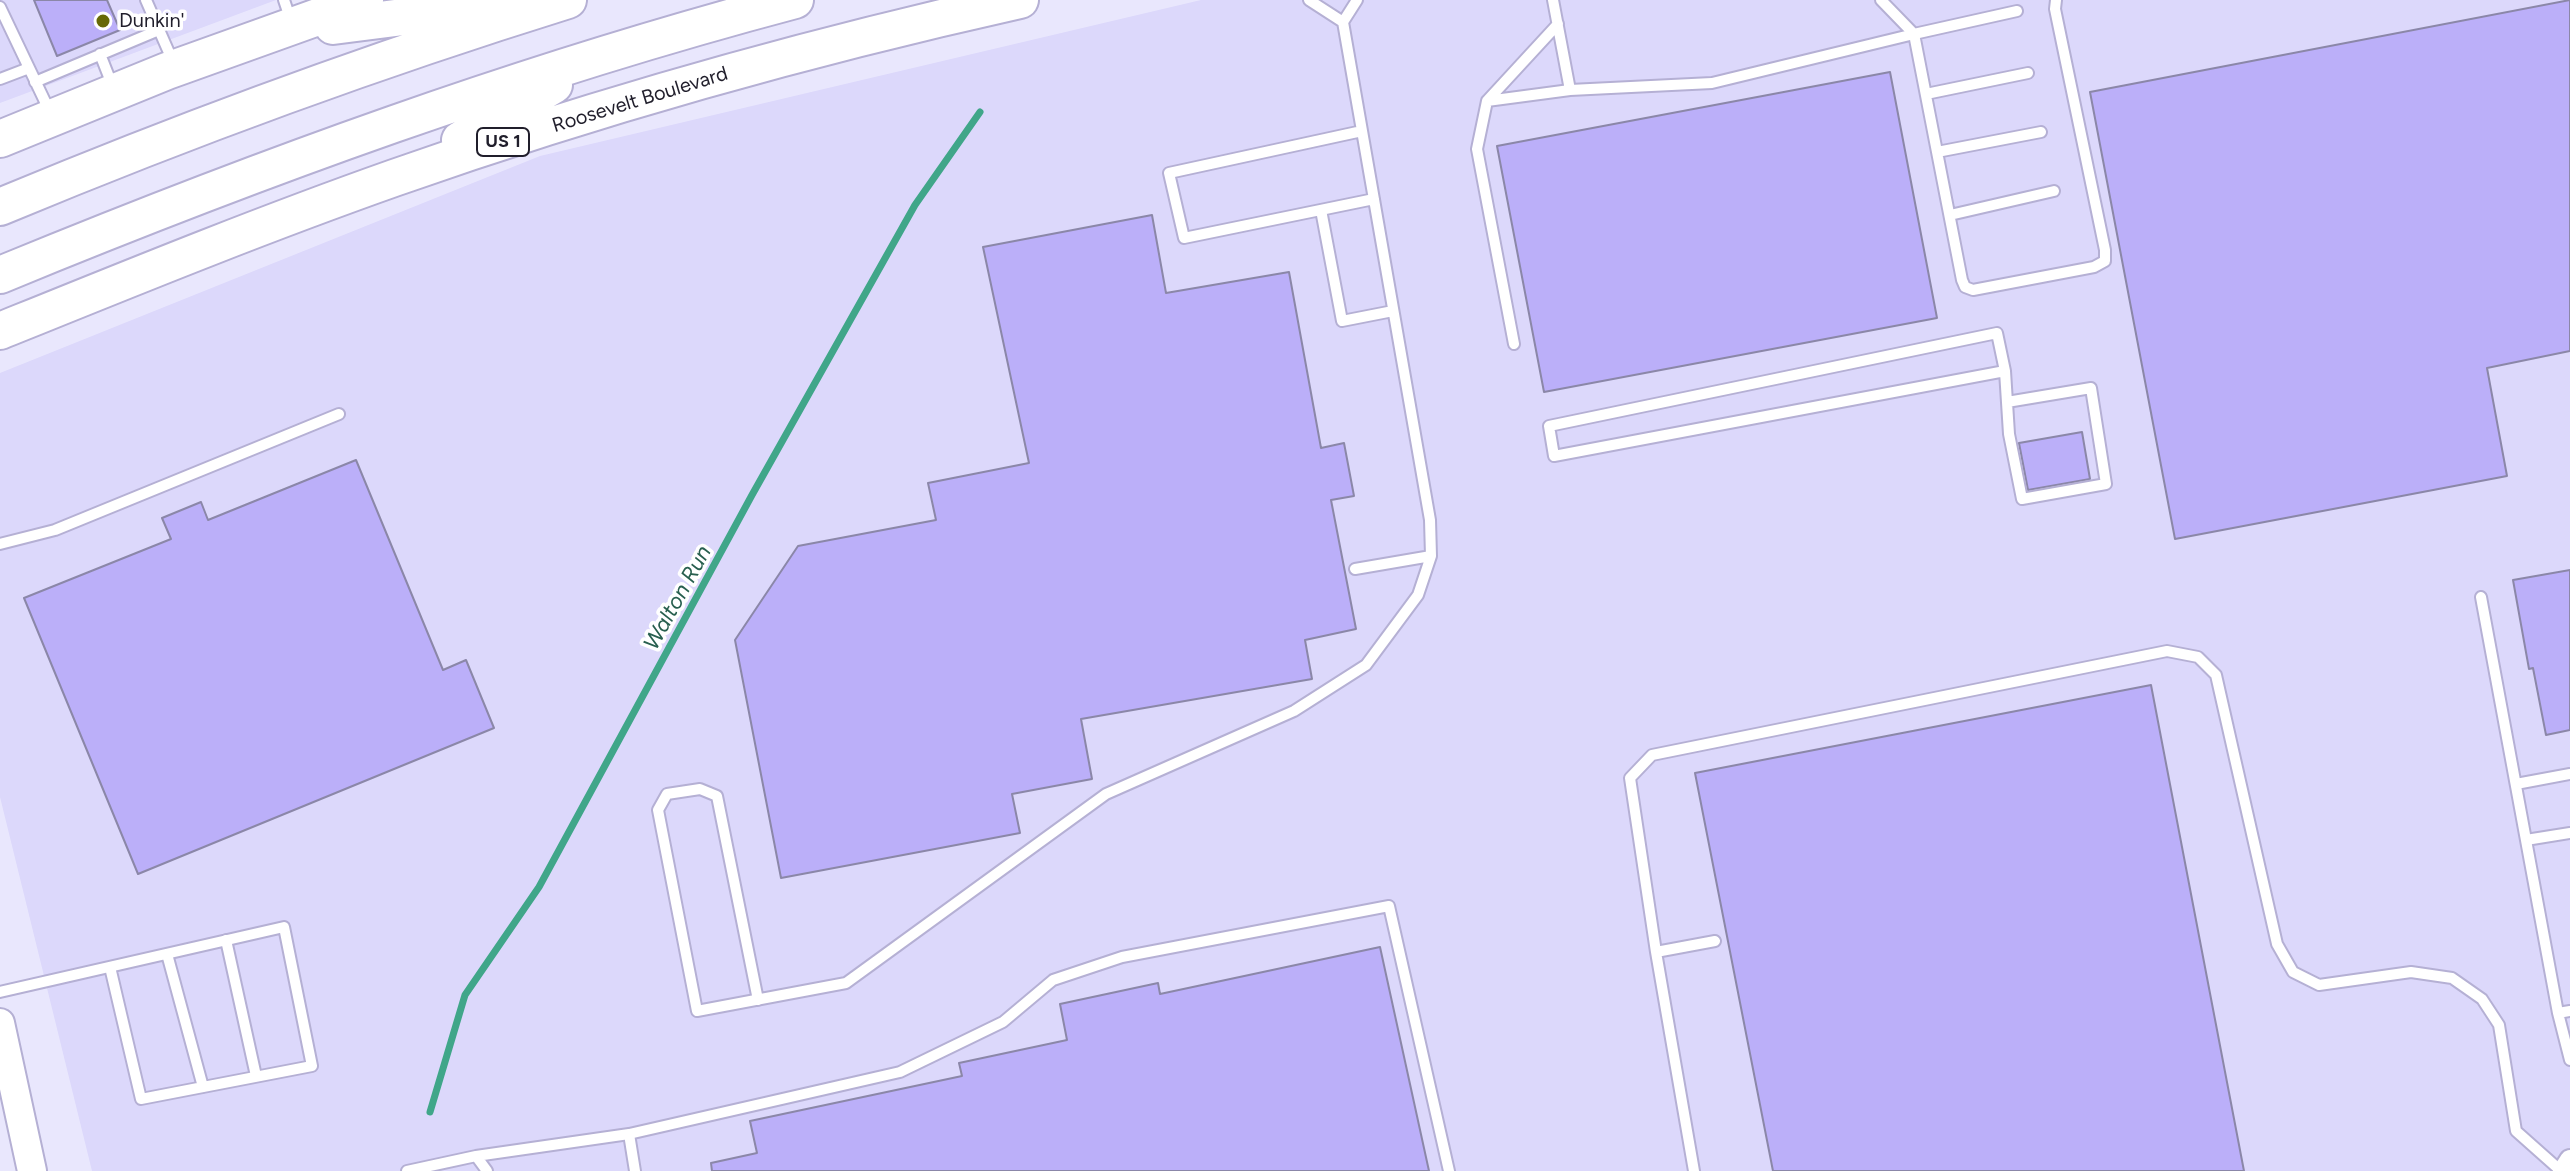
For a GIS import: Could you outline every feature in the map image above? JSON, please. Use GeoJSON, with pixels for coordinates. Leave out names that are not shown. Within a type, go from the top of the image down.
{"type":"FeatureCollection","features":[{"type":"Feature","properties":{"kind":"highway"},"geometry":{"type":"LineString","coordinates":[[0,139],[284,23],[365,0]]}},
{"type":"Feature","properties":{"kind":"highway"},"geometry":{"type":"LineString","coordinates":[[284,23],[538,0]]}},
{"type":"Feature","properties":{"kind":"highway"},"geometry":{"type":"LineString","coordinates":[[0,207],[225,116],[358,68],[568,0]]}},
{"type":"Feature","properties":{"kind":"highway"},"geometry":{"type":"LineString","coordinates":[[0,275],[265,168],[393,123],[608,54],[795,0]]}},
{"type":"Feature","properties":{"kind":"highway","name":"Roosevelt Boulevard"},"geometry":{"type":"LineString","coordinates":[[0,331],[256,229],[397,177],[737,70],[1020,0]]}},
{"type":"Feature","properties":{"kind":"highway"},"geometry":{"type":"LineString","coordinates":[[397,177],[608,54]]}},
{"type":"Feature","properties":{"kind":"street"},"geometry":{"type":"LineString","coordinates":[[0,1023],[32,1171]]}},
{"type":"Feature","properties":{"kind":"street"},"geometry":{"type":"LineString","coordinates":[[2562,1171],[2570,1160]]}},
{"type":"Feature","properties":{"kind":"lane"},"geometry":{"type":"LineString","coordinates":[[146,0],[175,68]]}},
{"type":"Feature","properties":{"kind":"lane"},"geometry":{"type":"LineString","coordinates":[[1309,0],[1343,22]]}},
{"type":"Feature","properties":{"kind":"lane"},"geometry":{"type":"LineString","coordinates":[[758,1000],[717,796],[700,789],[667,794],[658,810],[697,1011],[758,1000],[846,983],[1106,794],[1294,711],[1366,665],[1418,595],[1431,556],[1430,520],[1343,22],[1357,0]]}},
{"type":"Feature","properties":{"kind":"lane"},"geometry":{"type":"LineString","coordinates":[[1553,0],[1570,90]]}},
{"type":"Feature","properties":{"kind":"lane"},"geometry":{"type":"LineString","coordinates":[[1881,0],[1914,34],[1962,280],[1965,287],[1973,290],[2094,267],[2105,261],[2088,160],[2055,9],[2056,0]]}},
{"type":"Feature","properties":{"kind":"lane"},"geometry":{"type":"LineString","coordinates":[[0,7],[52,118]]}},
{"type":"Feature","properties":{"kind":"lane"},"geometry":{"type":"LineString","coordinates":[[1487,101],[1570,90],[1712,83],[2017,11]]}},
{"type":"Feature","properties":{"kind":"lane"},"geometry":{"type":"LineString","coordinates":[[1514,344],[1477,149],[1487,101],[1558,24]]}},
{"type":"Feature","properties":{"kind":"lane"},"geometry":{"type":"LineString","coordinates":[[35,82],[159,30]]}},
{"type":"Feature","properties":{"kind":"lane"},"geometry":{"type":"LineString","coordinates":[[100,54],[115,92]]}},
{"type":"Feature","properties":{"kind":"lane"},"geometry":{"type":"LineString","coordinates":[[0,79],[29,68]]}},
{"type":"Feature","properties":{"kind":"lane"},"geometry":{"type":"LineString","coordinates":[[1926,94],[2028,73]]}},
{"type":"Feature","properties":{"kind":"lane"},"geometry":{"type":"LineString","coordinates":[[1362,131],[1169,173],[1184,238],[1374,199]]}},
{"type":"Feature","properties":{"kind":"lane"},"geometry":{"type":"LineString","coordinates":[[1937,152],[2041,132]]}},
{"type":"Feature","properties":{"kind":"lane"},"geometry":{"type":"LineString","coordinates":[[1950,215],[2054,191]]}},
{"type":"Feature","properties":{"kind":"lane"},"geometry":{"type":"LineString","coordinates":[[1321,210],[1342,321],[1393,311]]}},
{"type":"Feature","properties":{"kind":"lane"},"geometry":{"type":"LineString","coordinates":[[2005,371],[1554,456],[1549,426],[1997,333],[2005,371],[2009,434],[2022,499],[2106,484],[2091,388],[2007,402]]}},
{"type":"Feature","properties":{"kind":"lane"},"geometry":{"type":"LineString","coordinates":[[0,544],[55,530],[339,414]]}},
{"type":"Feature","properties":{"kind":"lane"},"geometry":{"type":"LineString","coordinates":[[1355,569],[1431,556]]}},
{"type":"Feature","properties":{"kind":"lane"},"geometry":{"type":"LineString","coordinates":[[2481,597],[2558,1013],[2570,1060]]}},
{"type":"Feature","properties":{"kind":"lane"},"geometry":{"type":"LineString","coordinates":[[1694,1171],[1630,778],[1652,755],[2167,651],[2198,657],[2216,675],[2277,944],[2293,972],[2319,985],[2411,972],[2452,978],[2482,999],[2499,1025],[2516,1131],[2562,1171]]}},
{"type":"Feature","properties":{"kind":"lane"},"geometry":{"type":"LineString","coordinates":[[2516,784],[2570,774]]}},
{"type":"Feature","properties":{"kind":"lane"},"geometry":{"type":"LineString","coordinates":[[2526,840],[2570,833]]}},
{"type":"Feature","properties":{"kind":"lane"},"geometry":{"type":"LineString","coordinates":[[407,1171],[476,1156],[629,1134],[900,1072],[1003,1022],[1053,980],[1122,957],[1389,906],[1449,1171]]}},
{"type":"Feature","properties":{"kind":"lane"},"geometry":{"type":"LineString","coordinates":[[0,992],[284,927],[312,1066],[141,1099],[110,967]]}},
{"type":"Feature","properties":{"kind":"lane"},"geometry":{"type":"LineString","coordinates":[[226,940],[256,1076]]}},
{"type":"Feature","properties":{"kind":"lane"},"geometry":{"type":"LineString","coordinates":[[1656,952],[1715,941]]}},
{"type":"Feature","properties":{"kind":"lane"},"geometry":{"type":"LineString","coordinates":[[167,954],[203,1087]]}},
{"type":"Feature","properties":{"kind":"lane"},"geometry":{"type":"LineString","coordinates":[[2558,1013],[2570,1011]]}},
{"type":"Feature","properties":{"kind":"lane"},"geometry":{"type":"LineString","coordinates":[[629,1134],[635,1171]]}},
{"type":"Feature","properties":{"kind":"lane"},"geometry":{"type":"LineString","coordinates":[[476,1156],[487,1171]]}},
{"type":"Feature","properties":{"kind":"shaded area"},"geometry":{"type":"Polygon","coordinates":[[[0,0],[276,0],[0,103],[0,0]]]}},
{"type":"Feature","properties":{"kind":"shaded area"},"geometry":{"type":"Polygon","coordinates":[[[1201,0],[2570,0],[2570,1171],[92,1171],[0,797],[0,373],[540,156],[1201,0]]]}},
{"type":"Feature","properties":{"kind":"building"},"geometry":{"type":"Polygon","coordinates":[[[34,0],[107,0],[120,30],[57,56],[34,0]]]}},
{"type":"Feature","properties":{"kind":"building"},"geometry":{"type":"Polygon","coordinates":[[[2570,0],[2570,351],[2487,368],[2507,476],[2175,539],[2090,92],[2570,0]]]}},
{"type":"Feature","properties":{"kind":"building"},"geometry":{"type":"Polygon","coordinates":[[[1890,72],[1937,318],[1544,392],[1497,146],[1890,72]]]}},
{"type":"Feature","properties":{"kind":"building"},"geometry":{"type":"Polygon","coordinates":[[[1152,215],[1166,293],[1289,272],[1321,448],[1344,443],[1354,496],[1331,500],[1356,629],[1305,640],[1312,679],[1081,719],[1092,779],[1012,794],[1020,833],[781,878],[735,640],[798,546],[936,520],[928,483],[1029,463],[983,247],[1152,215]]]}},
{"type":"Feature","properties":{"kind":"building"},"geometry":{"type":"Polygon","coordinates":[[[2082,432],[2090,479],[2028,490],[2019,443],[2082,432]]]}},
{"type":"Feature","properties":{"kind":"building"},"geometry":{"type":"Polygon","coordinates":[[[356,460],[443,670],[466,660],[494,728],[138,874],[24,598],[171,539],[162,518],[201,502],[208,520],[356,460]]]}},
{"type":"Feature","properties":{"kind":"building"},"geometry":{"type":"Polygon","coordinates":[[[2570,570],[2570,730],[2546,735],[2533,668],[2529,669],[2513,580],[2570,570]]]}},
{"type":"Feature","properties":{"kind":"building"},"geometry":{"type":"Polygon","coordinates":[[[2151,685],[2244,1171],[1773,1171],[1695,773],[2151,685]]]}},
{"type":"Feature","properties":{"kind":"building"},"geometry":{"type":"Polygon","coordinates":[[[1380,947],[1429,1171],[712,1171],[711,1163],[757,1153],[750,1121],[962,1076],[959,1063],[1067,1040],[1060,1004],[1158,983],[1160,994],[1380,947]]]}},
{"type":"Feature","properties":{"kind":"waterway","name":"Walton Run"},"geometry":{"type":"LineString","coordinates":[[430,1112],[465,995],[539,887],[752,495],[915,205],[980,112]]}},
{"type":"Feature","properties":{"kind":"place","name":"Dunkin'"},"geometry":{"type":"Point","coordinates":[103,21]}}]}
